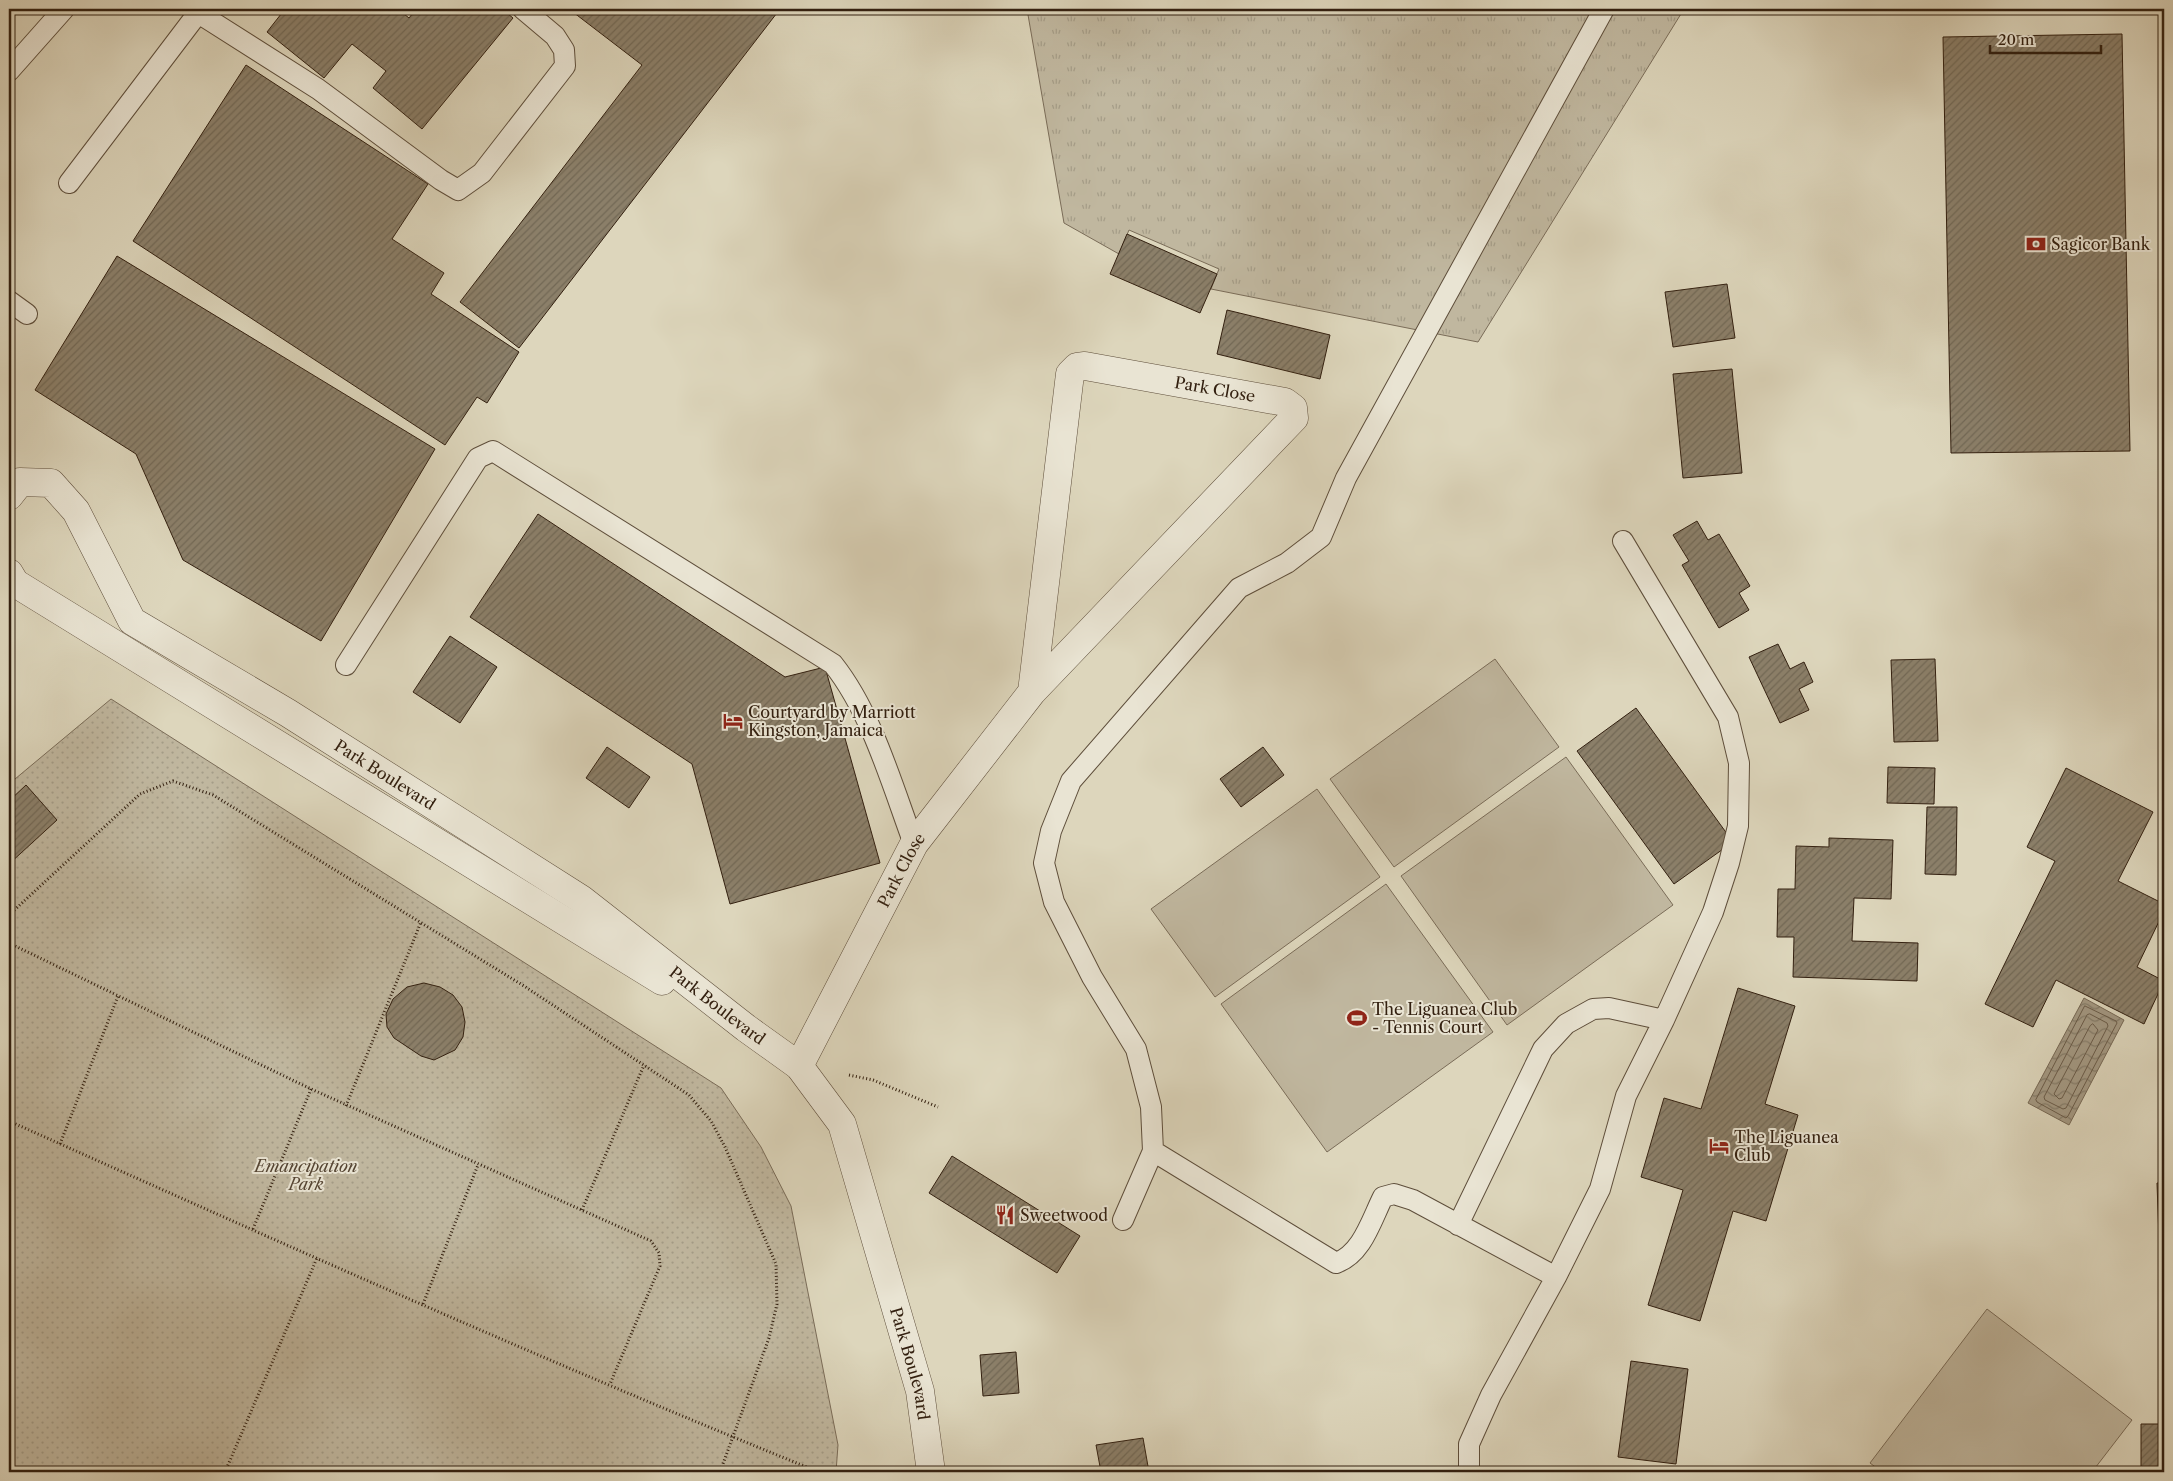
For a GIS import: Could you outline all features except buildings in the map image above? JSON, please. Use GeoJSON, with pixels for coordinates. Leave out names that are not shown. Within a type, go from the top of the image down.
{"type":"FeatureCollection","features":[{"type":"Feature","properties":{"kind":"street","name":"Park Close"},"geometry":{"type":"LineString","coordinates":[[799,1066],[914,844],[1032,692],[1294,418],[1293,408],[1285,402],[1085,366],[1078,368],[1070,374],[1032,692]]}},
{"type":"Feature","properties":{"kind":"street","name":"Park Boulevard"},"geometry":{"type":"LineString","coordinates":[[9,496],[20,482],[51,483],[76,511],[132,621],[288,713],[581,899],[746,1028],[799,1066],[842,1124],[920,1391],[931,1472]]}},
{"type":"Feature","properties":{"kind":"street","name":"Park Boulevard"},"geometry":{"type":"LineString","coordinates":[[11,579],[799,1066]]}},
{"type":"Feature","properties":{"kind":"lane"},"geometry":{"type":"LineString","coordinates":[[9,71],[64,9]]}},
{"type":"Feature","properties":{"kind":"lane"},"geometry":{"type":"LineString","coordinates":[[69,183],[195,11],[318,89],[441,180],[458,190],[482,173],[565,66],[564,50],[555,36],[523,9]]}},
{"type":"Feature","properties":{"kind":"lane"},"geometry":{"type":"LineString","coordinates":[[1123,1220],[1153,1151],[1151,1107],[1136,1049],[1092,977],[1054,902],[1044,862],[1050,831],[1071,781],[1239,588],[1288,563],[1321,537],[1346,478],[1604,9]]}},
{"type":"Feature","properties":{"kind":"lane"},"geometry":{"type":"LineString","coordinates":[[9,301],[27,314]]}},
{"type":"Feature","properties":{"kind":"lane"},"geometry":{"type":"LineString","coordinates":[[346,665],[478,458],[493,451],[834,664],[848,683],[875,741],[914,844]]}},
{"type":"Feature","properties":{"kind":"lane"},"geometry":{"type":"LineString","coordinates":[[1469,1472],[1469,1444],[1492,1395],[1556,1277],[1600,1189],[1626,1096],[1664,1020],[1713,912],[1738,826],[1739,762],[1728,717],[1624,541]]}},
{"type":"Feature","properties":{"kind":"lane"},"geometry":{"type":"LineString","coordinates":[[1458,1225],[1543,1049],[1566,1024],[1593,1009],[1609,1008],[1664,1020]]}},
{"type":"Feature","properties":{"kind":"lane"},"geometry":{"type":"LineString","coordinates":[[1153,1151],[1336,1263],[1346,1260],[1356,1251],[1383,1198],[1394,1194],[1413,1200],[1556,1277]]}},
{"type":"Feature","properties":{"kind":"path"},"geometry":{"type":"LineString","coordinates":[[9,914],[140,794],[173,781],[213,795],[524,986],[689,1095],[711,1121],[726,1147],[776,1264],[777,1304],[769,1338],[720,1472]]}},
{"type":"Feature","properties":{"kind":"path"},"geometry":{"type":"LineString","coordinates":[[346,1106],[421,922]]}},
{"type":"Feature","properties":{"kind":"path"},"geometry":{"type":"LineString","coordinates":[[9,943],[346,1106],[651,1241],[659,1253],[660,1266],[610,1384]]}},
{"type":"Feature","properties":{"kind":"path"},"geometry":{"type":"LineString","coordinates":[[60,1144],[118,996]]}},
{"type":"Feature","properties":{"kind":"path"},"geometry":{"type":"LineString","coordinates":[[582,1210],[644,1065]]}},
{"type":"Feature","properties":{"kind":"path"},"geometry":{"type":"LineString","coordinates":[[799,1066],[873,1080],[938,1107]]}},
{"type":"Feature","properties":{"kind":"path"},"geometry":{"type":"LineString","coordinates":[[253,1229],[311,1089]]}},
{"type":"Feature","properties":{"kind":"path"},"geometry":{"type":"LineString","coordinates":[[9,1121],[317,1258],[732,1438],[819,1472]]}},
{"type":"Feature","properties":{"kind":"path"},"geometry":{"type":"LineString","coordinates":[[423,1304],[478,1165]]}},
{"type":"Feature","properties":{"kind":"path"},"geometry":{"type":"LineString","coordinates":[[225,1472],[317,1258]]}},
{"type":"Feature","properties":{"kind":"green space"},"geometry":{"type":"Polygon","coordinates":[[[1027,9],[1684,9],[1478,342],[1211,289],[1219,269],[1129,230],[1119,254],[1064,223],[1027,9]]]}},
{"type":"Feature","properties":{"kind":"green space"},"geometry":{"type":"Polygon","coordinates":[[[1495,659],[1559,747],[1394,867],[1330,779],[1495,659]]]}},
{"type":"Feature","properties":{"kind":"green space","name":"Emancipation Park"},"geometry":{"type":"Polygon","coordinates":[[[111,699],[721,1088],[761,1147],[791,1206],[838,1445],[836,1472],[9,1472],[9,784],[111,699]]]}},
{"type":"Feature","properties":{"kind":"green space","name":"The Liguanea Club - Tennis Court"},"geometry":{"type":"Polygon","coordinates":[[[1566,757],[1673,905],[1507,1025],[1401,876],[1566,757]]]}},
{"type":"Feature","properties":{"kind":"green space"},"geometry":{"type":"Polygon","coordinates":[[[1317,789],[1380,877],[1215,997],[1151,909],[1317,789]]]}},
{"type":"Feature","properties":{"kind":"green space","name":"The Liguanea Club - Tennis Court"},"geometry":{"type":"Polygon","coordinates":[[[1386,884],[1493,1032],[1327,1152],[1221,1004],[1386,884]]]}},
{"type":"Feature","properties":{"kind":"green space"},"geometry":{"type":"Polygon","coordinates":[[[1987,1309],[2132,1420],[2092,1472],[1882,1472],[1870,1463],[1987,1309]]]}},
{"type":"Feature","properties":{"kind":"water"},"geometry":{"type":"Polygon","coordinates":[[[2084,998],[2124,1020],[2069,1125],[2028,1103],[2084,998]]]}},
{"type":"Feature","properties":{"kind":"place","name":"Sagicor Bank"},"geometry":{"type":"Point","coordinates":[2036,244]}},
{"type":"Feature","properties":{"kind":"place","name":"Courtyard by Marriott Kingston, Jamaica"},"geometry":{"type":"Point","coordinates":[733,721]}},
{"type":"Feature","properties":{"kind":"place","name":"The Liguanea Club - Tennis Court"},"geometry":{"type":"Point","coordinates":[1357,1018]}},
{"type":"Feature","properties":{"kind":"place","name":"The Liguanea Club"},"geometry":{"type":"Point","coordinates":[1719,1146]}},
{"type":"Feature","properties":{"kind":"place","name":"Sweetwood"},"geometry":{"type":"Point","coordinates":[1005,1215]}}]}
